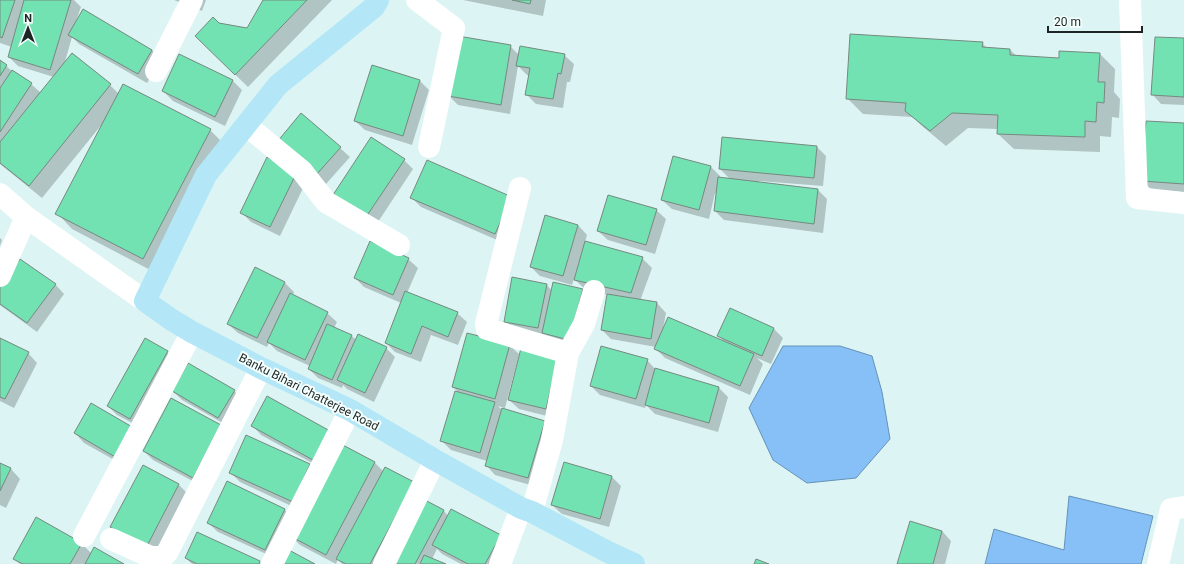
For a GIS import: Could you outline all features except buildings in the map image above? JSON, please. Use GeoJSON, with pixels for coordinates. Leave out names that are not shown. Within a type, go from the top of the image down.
{"type":"FeatureCollection","features":[{"type":"Feature","properties":{"kind":"main road"},"geometry":{"type":"LineString","coordinates":[[145,301],[206,175],[278,85],[374,7],[378,0]]}},
{"type":"Feature","properties":{"kind":"main road","name":"Banku Bihari Chatterjee Road"},"geometry":{"type":"LineString","coordinates":[[145,301],[192,332],[262,368],[350,410],[435,460],[527,510],[634,564]]}},
{"type":"Feature","properties":{"kind":"street"},"geometry":{"type":"LineString","coordinates":[[156,71],[192,0]]}},
{"type":"Feature","properties":{"kind":"street"},"geometry":{"type":"LineString","coordinates":[[417,0],[454,28],[429,147]]}},
{"type":"Feature","properties":{"kind":"street"},"geometry":{"type":"LineString","coordinates":[[1130,0],[1137,198],[1184,203]]}},
{"type":"Feature","properties":{"kind":"street"},"geometry":{"type":"LineString","coordinates":[[246,125],[302,171],[326,202],[399,246]]}},
{"type":"Feature","properties":{"kind":"street"},"geometry":{"type":"LineString","coordinates":[[520,188],[486,324],[487,329],[568,353]]}},
{"type":"Feature","properties":{"kind":"street","name":"Banku Bihari Chatterjee Road"},"geometry":{"type":"LineString","coordinates":[[0,194],[26,217],[145,301]]}},
{"type":"Feature","properties":{"kind":"street"},"geometry":{"type":"LineString","coordinates":[[0,276],[26,217]]}},
{"type":"Feature","properties":{"kind":"street"},"geometry":{"type":"LineString","coordinates":[[500,564],[527,510],[552,440],[568,353],[584,324],[594,291]]}},
{"type":"Feature","properties":{"kind":"street"},"geometry":{"type":"LineString","coordinates":[[84,536],[192,332]]}},
{"type":"Feature","properties":{"kind":"street"},"geometry":{"type":"LineString","coordinates":[[111,539],[151,557],[161,557],[167,553],[262,368]]}},
{"type":"Feature","properties":{"kind":"street"},"geometry":{"type":"LineString","coordinates":[[272,564],[350,410]]}},
{"type":"Feature","properties":{"kind":"street"},"geometry":{"type":"LineString","coordinates":[[384,564],[435,460]]}},
{"type":"Feature","properties":{"kind":"street"},"geometry":{"type":"LineString","coordinates":[[1158,564],[1171,509],[1184,507]]}},
{"type":"Feature","properties":{"kind":"water"},"geometry":{"type":"Polygon","coordinates":[[[783,346],[840,346],[872,356],[882,392],[890,439],[856,478],[807,483],[773,460],[749,408],[783,346]]]}},
{"type":"Feature","properties":{"kind":"water"},"geometry":{"type":"Polygon","coordinates":[[[1069,496],[1153,516],[1141,564],[985,564],[994,529],[1064,550],[1069,496]]]}}]}
